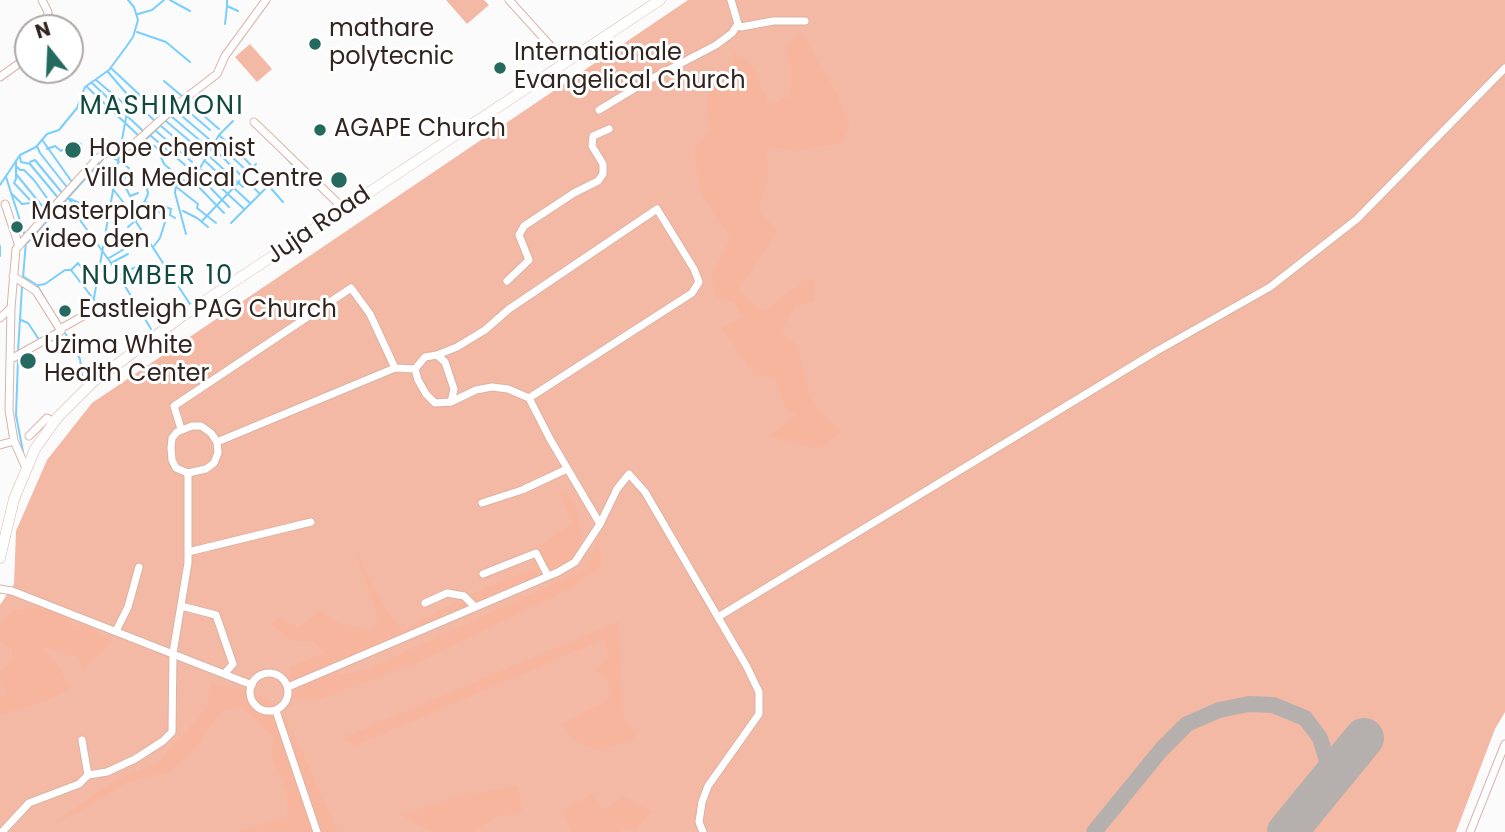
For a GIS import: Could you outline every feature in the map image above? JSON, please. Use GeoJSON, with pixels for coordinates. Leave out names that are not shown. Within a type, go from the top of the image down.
{"type":"FeatureCollection","features":[{"type":"Feature","properties":{"kind":"main road","name":"Juja Road"},"geometry":{"type":"LineString","coordinates":[[6,531],[26,468],[43,437],[88,385],[140,346],[660,0]]}},
{"type":"Feature","properties":{"kind":"main road"},"geometry":{"type":"LineString","coordinates":[[0,543],[6,531]]}},
{"type":"Feature","properties":{"kind":"main road"},"geometry":{"type":"LineString","coordinates":[[0,558],[6,531]]}},
{"type":"Feature","properties":{"kind":"street"},"geometry":{"type":"LineString","coordinates":[[18,247],[96,160],[102,155],[134,144],[178,104],[217,74],[225,56],[266,0]]}},
{"type":"Feature","properties":{"kind":"street"},"geometry":{"type":"LineString","coordinates":[[509,0],[566,63]]}},
{"type":"Feature","properties":{"kind":"street"},"geometry":{"type":"LineString","coordinates":[[731,0],[741,27],[805,21]]}},
{"type":"Feature","properties":{"kind":"street"},"geometry":{"type":"LineString","coordinates":[[599,110],[647,80],[716,45],[732,33],[738,24]]}},
{"type":"Feature","properties":{"kind":"street"},"geometry":{"type":"LineString","coordinates":[[718,617],[1155,352],[1270,287],[1357,219],[1505,68]]}},
{"type":"Feature","properties":{"kind":"street"},"geometry":{"type":"LineString","coordinates":[[254,122],[344,209]]}},
{"type":"Feature","properties":{"kind":"street"},"geometry":{"type":"LineString","coordinates":[[507,281],[529,260],[519,235],[524,226],[574,193],[598,181],[603,174],[604,164],[592,146],[593,136],[609,129]]}},
{"type":"Feature","properties":{"kind":"street"},"geometry":{"type":"LineString","coordinates":[[5,204],[18,247],[11,308],[9,400],[14,441],[26,468]]}},
{"type":"Feature","properties":{"kind":"street"},"geometry":{"type":"LineString","coordinates":[[415,369],[425,357],[457,347],[485,330],[509,309],[657,209],[694,269],[699,282],[692,293],[529,398]]}},
{"type":"Feature","properties":{"kind":"street"},"geometry":{"type":"LineString","coordinates":[[13,276],[36,291],[60,329]]}},
{"type":"Feature","properties":{"kind":"street"},"geometry":{"type":"LineString","coordinates":[[181,429],[174,406],[351,288],[370,313],[395,368]]}},
{"type":"Feature","properties":{"kind":"street"},"geometry":{"type":"LineString","coordinates":[[0,318],[11,308]]}},
{"type":"Feature","properties":{"kind":"street"},"geometry":{"type":"LineString","coordinates":[[11,359],[85,315]]}},
{"type":"Feature","properties":{"kind":"street"},"geometry":{"type":"LineString","coordinates":[[437,355],[445,362],[454,389],[451,402]]}},
{"type":"Feature","properties":{"kind":"street"},"geometry":{"type":"LineString","coordinates":[[217,442],[395,368],[415,369]]}},
{"type":"Feature","properties":{"kind":"street"},"geometry":{"type":"LineString","coordinates":[[415,369],[426,394],[435,403],[451,402],[476,390],[492,387],[508,389],[529,398],[600,524]]}},
{"type":"Feature","properties":{"kind":"street"},"geometry":{"type":"LineString","coordinates":[[29,436],[47,418],[54,422]]}},
{"type":"Feature","properties":{"kind":"street"},"geometry":{"type":"LineString","coordinates":[[201,426],[211,433],[217,442],[218,453],[214,463],[206,469],[188,473],[176,468],[172,460],[172,438],[181,429],[201,426]]}},
{"type":"Feature","properties":{"kind":"street"},"geometry":{"type":"LineString","coordinates":[[0,445],[14,441]]}},
{"type":"Feature","properties":{"kind":"street"},"geometry":{"type":"LineString","coordinates":[[482,503],[522,491],[568,468]]}},
{"type":"Feature","properties":{"kind":"street"},"geometry":{"type":"LineString","coordinates":[[2,832],[29,803],[79,784],[88,775],[107,772],[135,759],[172,732],[173,653],[188,552],[188,473]]}},
{"type":"Feature","properties":{"kind":"street"},"geometry":{"type":"LineString","coordinates":[[288,687],[575,562],[600,524],[617,489],[629,474],[645,492],[759,692],[759,714],[708,786],[699,822],[703,832]]}},
{"type":"Feature","properties":{"kind":"street"},"geometry":{"type":"LineString","coordinates":[[188,552],[311,522]]}},
{"type":"Feature","properties":{"kind":"street"},"geometry":{"type":"LineString","coordinates":[[483,574],[536,553],[548,576]]}},
{"type":"Feature","properties":{"kind":"street"},"geometry":{"type":"LineString","coordinates":[[116,631],[128,607],[139,567]]}},
{"type":"Feature","properties":{"kind":"street"},"geometry":{"type":"LineString","coordinates":[[0,589],[12,591],[252,685]]}},
{"type":"Feature","properties":{"kind":"street"},"geometry":{"type":"LineString","coordinates":[[425,603],[447,593],[464,596],[475,607]]}},
{"type":"Feature","properties":{"kind":"street"},"geometry":{"type":"LineString","coordinates":[[181,606],[216,615],[233,664],[225,673]]}},
{"type":"Feature","properties":{"kind":"street"},"geometry":{"type":"LineString","coordinates":[[275,674],[283,679],[288,687],[286,701],[276,710],[267,712],[253,702],[250,694],[252,685],[257,678],[275,674]]}},
{"type":"Feature","properties":{"kind":"street"},"geometry":{"type":"LineString","coordinates":[[276,710],[317,832]]}},
{"type":"Feature","properties":{"kind":"street"},"geometry":{"type":"LineString","coordinates":[[82,740],[88,775]]}},
{"type":"Feature","properties":{"kind":"street"},"geometry":{"type":"LineString","coordinates":[[1470,832],[1505,744]]}},
{"type":"Feature","properties":{"kind":"shaded area"},"geometry":{"type":"Polygon","coordinates":[[[446,0],[484,0],[489,5],[467,24],[446,0]]]}},
{"type":"Feature","properties":{"kind":"shaded area"},"geometry":{"type":"Polygon","coordinates":[[[688,0],[1505,0],[1505,712],[1495,729],[1456,832],[0,832],[0,605],[14,584],[16,531],[47,460],[92,403],[688,0]]]}},
{"type":"Feature","properties":{"kind":"shaded area"},"geometry":{"type":"Polygon","coordinates":[[[802,32],[836,93],[850,125],[842,143],[797,150],[767,147],[768,180],[758,210],[778,230],[738,290],[763,311],[803,282],[815,279],[815,302],[794,306],[781,334],[797,343],[809,395],[822,414],[842,431],[818,449],[769,436],[796,415],[785,408],[775,378],[753,373],[722,328],[743,317],[733,303],[716,297],[712,275],[731,236],[700,190],[694,149],[709,131],[706,95],[734,66],[733,51],[751,65],[769,104],[790,96],[791,70],[785,47],[802,32]]]}},
{"type":"Feature","properties":{"kind":"shaded area"},"geometry":{"type":"Polygon","coordinates":[[[250,44],[272,69],[257,82],[235,57],[250,44]]]}},
{"type":"Feature","properties":{"kind":"shaded area"},"geometry":{"type":"Polygon","coordinates":[[[560,492],[576,502],[584,558],[537,583],[336,665],[339,675],[368,669],[587,568],[599,539],[602,565],[569,589],[419,662],[317,700],[290,699],[290,667],[325,653],[313,641],[293,641],[270,624],[279,617],[298,627],[320,611],[342,625],[372,630],[379,621],[355,551],[386,610],[403,630],[475,592],[532,569],[535,548],[573,523],[560,492]]]}},
{"type":"Feature","properties":{"kind":"shaded area"},"geometry":{"type":"Polygon","coordinates":[[[52,606],[72,625],[90,627],[113,642],[84,668],[78,657],[41,646],[56,663],[71,689],[42,702],[0,715],[0,697],[7,695],[0,678],[0,670],[12,661],[12,648],[0,642],[0,626],[14,610],[52,606]]]}},
{"type":"Feature","properties":{"kind":"shaded area"},"geometry":{"type":"Polygon","coordinates":[[[619,621],[623,715],[637,737],[601,751],[574,740],[562,724],[606,701],[611,692],[606,677],[594,671],[608,658],[604,639],[355,746],[342,738],[619,621]]]}},
{"type":"Feature","properties":{"kind":"shaded area"},"geometry":{"type":"Polygon","coordinates":[[[211,683],[249,691],[275,705],[293,732],[338,832],[238,832],[287,817],[287,792],[272,758],[273,736],[241,706],[222,711],[195,748],[169,772],[128,782],[50,826],[115,780],[158,762],[207,708],[211,683]]]}},
{"type":"Feature","properties":{"kind":"shaded area"},"geometry":{"type":"Polygon","coordinates":[[[518,786],[522,811],[491,819],[474,832],[433,832],[402,816],[464,795],[518,786]]]}},
{"type":"Feature","properties":{"kind":"shaded area"},"geometry":{"type":"Polygon","coordinates":[[[592,793],[603,810],[623,796],[651,811],[635,832],[620,826],[622,832],[571,832],[563,811],[592,793]]]}},
{"type":"Feature","properties":{"kind":"waterway"},"geometry":{"type":"LineString","coordinates":[[0,185],[20,155],[36,147],[47,134],[59,130],[77,108],[85,87],[109,70],[133,37],[138,20],[134,7],[128,0]]}},
{"type":"Feature","properties":{"kind":"waterway"},"geometry":{"type":"LineString","coordinates":[[138,14],[152,10],[164,0]]}},
{"type":"Feature","properties":{"kind":"waterway"},"geometry":{"type":"LineString","coordinates":[[170,0],[190,11]]}},
{"type":"Feature","properties":{"kind":"waterway"},"geometry":{"type":"LineString","coordinates":[[227,0],[227,6],[238,11]]}},
{"type":"Feature","properties":{"kind":"waterway"},"geometry":{"type":"LineString","coordinates":[[225,24],[227,6]]}},
{"type":"Feature","properties":{"kind":"waterway"},"geometry":{"type":"LineString","coordinates":[[137,32],[166,42],[190,62]]}},
{"type":"Feature","properties":{"kind":"waterway"},"geometry":{"type":"LineString","coordinates":[[111,68],[162,116]]}},
{"type":"Feature","properties":{"kind":"waterway"},"geometry":{"type":"LineString","coordinates":[[108,72],[155,121]]}},
{"type":"Feature","properties":{"kind":"waterway"},"geometry":{"type":"LineString","coordinates":[[96,80],[128,107],[121,145]]}},
{"type":"Feature","properties":{"kind":"waterway"},"geometry":{"type":"LineString","coordinates":[[164,81],[183,97]]}},
{"type":"Feature","properties":{"kind":"waterway"},"geometry":{"type":"LineString","coordinates":[[92,83],[142,130]]}},
{"type":"Feature","properties":{"kind":"waterway"},"geometry":{"type":"LineString","coordinates":[[87,87],[139,136]]}},
{"type":"Feature","properties":{"kind":"waterway"},"geometry":{"type":"LineString","coordinates":[[157,93],[172,106]]}},
{"type":"Feature","properties":{"kind":"waterway"},"geometry":{"type":"LineString","coordinates":[[188,102],[219,129]]}},
{"type":"Feature","properties":{"kind":"waterway"},"geometry":{"type":"LineString","coordinates":[[181,105],[210,130]]}},
{"type":"Feature","properties":{"kind":"waterway"},"geometry":{"type":"LineString","coordinates":[[121,153],[133,152],[175,111]]}},
{"type":"Feature","properties":{"kind":"waterway"},"geometry":{"type":"LineString","coordinates":[[176,111],[209,139]]}},
{"type":"Feature","properties":{"kind":"waterway"},"geometry":{"type":"LineString","coordinates":[[171,116],[204,144]]}},
{"type":"Feature","properties":{"kind":"waterway"},"geometry":{"type":"LineString","coordinates":[[166,121],[199,149]]}},
{"type":"Feature","properties":{"kind":"waterway"},"geometry":{"type":"LineString","coordinates":[[177,175],[187,183],[200,168],[219,135],[233,121]]}},
{"type":"Feature","properties":{"kind":"waterway"},"geometry":{"type":"LineString","coordinates":[[161,126],[194,154]]}},
{"type":"Feature","properties":{"kind":"waterway"},"geometry":{"type":"LineString","coordinates":[[156,131],[192,162]]}},
{"type":"Feature","properties":{"kind":"waterway"},"geometry":{"type":"LineString","coordinates":[[219,135],[247,161],[283,202]]}},
{"type":"Feature","properties":{"kind":"waterway"},"geometry":{"type":"LineString","coordinates":[[151,136],[185,165]]}},
{"type":"Feature","properties":{"kind":"waterway"},"geometry":{"type":"LineString","coordinates":[[146,140],[157,148],[164,164],[177,175],[175,193],[186,234]]}},
{"type":"Feature","properties":{"kind":"waterway"},"geometry":{"type":"LineString","coordinates":[[43,141],[72,182]]}},
{"type":"Feature","properties":{"kind":"waterway"},"geometry":{"type":"LineString","coordinates":[[47,149],[55,146],[61,151],[75,141],[81,144]]}},
{"type":"Feature","properties":{"kind":"waterway"},"geometry":{"type":"LineString","coordinates":[[215,141],[247,171]]}},
{"type":"Feature","properties":{"kind":"waterway"},"geometry":{"type":"LineString","coordinates":[[37,146],[66,186]]}},
{"type":"Feature","properties":{"kind":"waterway"},"geometry":{"type":"LineString","coordinates":[[213,148],[260,194]]}},
{"type":"Feature","properties":{"kind":"waterway"},"geometry":{"type":"LineString","coordinates":[[94,298],[120,151]]}},
{"type":"Feature","properties":{"kind":"waterway"},"geometry":{"type":"LineString","coordinates":[[109,155],[129,168],[123,182],[130,196],[138,193]]}},
{"type":"Feature","properties":{"kind":"waterway"},"geometry":{"type":"LineString","coordinates":[[208,155],[243,187]]}},
{"type":"Feature","properties":{"kind":"waterway"},"geometry":{"type":"LineString","coordinates":[[284,155],[301,175]]}},
{"type":"Feature","properties":{"kind":"waterway"},"geometry":{"type":"LineString","coordinates":[[20,157],[21,162],[30,164],[59,199]]}},
{"type":"Feature","properties":{"kind":"waterway"},"geometry":{"type":"LineString","coordinates":[[27,243],[103,159]]}},
{"type":"Feature","properties":{"kind":"waterway"},"geometry":{"type":"LineString","coordinates":[[30,162],[35,160],[63,194]]}},
{"type":"Feature","properties":{"kind":"waterway"},"geometry":{"type":"LineString","coordinates":[[205,161],[250,203]]}},
{"type":"Feature","properties":{"kind":"waterway"},"geometry":{"type":"LineString","coordinates":[[16,162],[14,183],[32,202]]}},
{"type":"Feature","properties":{"kind":"waterway"},"geometry":{"type":"LineString","coordinates":[[202,221],[256,164]]}},
{"type":"Feature","properties":{"kind":"waterway"},"geometry":{"type":"LineString","coordinates":[[17,167],[34,180],[52,205]]}},
{"type":"Feature","properties":{"kind":"waterway"},"geometry":{"type":"LineString","coordinates":[[96,167],[123,202],[190,304]]}},
{"type":"Feature","properties":{"kind":"waterway"},"geometry":{"type":"LineString","coordinates":[[202,170],[244,209]]}},
{"type":"Feature","properties":{"kind":"waterway"},"geometry":{"type":"LineString","coordinates":[[196,173],[229,207]]}},
{"type":"Feature","properties":{"kind":"waterway"},"geometry":{"type":"LineString","coordinates":[[16,174],[47,212]]}},
{"type":"Feature","properties":{"kind":"waterway"},"geometry":{"type":"LineString","coordinates":[[6,177],[25,236]]}},
{"type":"Feature","properties":{"kind":"waterway"},"geometry":{"type":"LineString","coordinates":[[191,179],[224,213]]}},
{"type":"Feature","properties":{"kind":"waterway"},"geometry":{"type":"LineString","coordinates":[[175,186],[216,223]]}},
{"type":"Feature","properties":{"kind":"waterway"},"geometry":{"type":"LineString","coordinates":[[231,223],[268,186]]}},
{"type":"Feature","properties":{"kind":"waterway"},"geometry":{"type":"LineString","coordinates":[[136,221],[148,194],[147,189]]}},
{"type":"Feature","properties":{"kind":"waterway"},"geometry":{"type":"LineString","coordinates":[[12,194],[22,204],[31,203],[34,221]]}},
{"type":"Feature","properties":{"kind":"waterway"},"geometry":{"type":"LineString","coordinates":[[69,199],[84,217],[80,220],[111,263],[151,329]]}},
{"type":"Feature","properties":{"kind":"waterway"},"geometry":{"type":"LineString","coordinates":[[70,199],[82,204]]}},
{"type":"Feature","properties":{"kind":"waterway"},"geometry":{"type":"LineString","coordinates":[[144,202],[158,205],[156,211],[163,214],[166,207],[171,209],[170,215],[175,218]]}},
{"type":"Feature","properties":{"kind":"waterway"},"geometry":{"type":"LineString","coordinates":[[183,211],[208,227]]}},
{"type":"Feature","properties":{"kind":"waterway"},"geometry":{"type":"LineString","coordinates":[[154,246],[160,238],[166,219]]}},
{"type":"Feature","properties":{"kind":"waterway"},"geometry":{"type":"LineString","coordinates":[[128,227],[135,221]]}},
{"type":"Feature","properties":{"kind":"waterway"},"geometry":{"type":"LineString","coordinates":[[23,278],[26,241]]}},
{"type":"Feature","properties":{"kind":"waterway"},"geometry":{"type":"LineString","coordinates":[[0,246],[0,256]]}},
{"type":"Feature","properties":{"kind":"waterway"},"geometry":{"type":"LineString","coordinates":[[109,258],[126,248]]}},
{"type":"Feature","properties":{"kind":"waterway"},"geometry":{"type":"LineString","coordinates":[[111,263],[128,254]]}},
{"type":"Feature","properties":{"kind":"waterway"},"geometry":{"type":"LineString","coordinates":[[72,269],[78,263],[94,284]]}},
{"type":"Feature","properties":{"kind":"waterway"},"geometry":{"type":"LineString","coordinates":[[119,275],[136,267]]}},
{"type":"Feature","properties":{"kind":"waterway"},"geometry":{"type":"LineString","coordinates":[[39,285],[45,284],[65,270],[71,270],[105,314]]}},
{"type":"Feature","properties":{"kind":"waterway"},"geometry":{"type":"LineString","coordinates":[[24,277],[37,285],[48,304]]}},
{"type":"Feature","properties":{"kind":"waterway"},"geometry":{"type":"LineString","coordinates":[[18,351],[22,287]]}},
{"type":"Feature","properties":{"kind":"waterway"},"geometry":{"type":"LineString","coordinates":[[21,320],[28,323],[40,341]]}},
{"type":"Feature","properties":{"kind":"waterway"},"geometry":{"type":"LineString","coordinates":[[65,333],[80,359],[83,383]]}},
{"type":"Feature","properties":{"kind":"waterway"},"geometry":{"type":"LineString","coordinates":[[18,360],[16,415],[23,452]]}},
{"type":"Feature","properties":{"kind":"taxiway"},"geometry":{"type":"LineString","coordinates":[[1094,832],[1161,750],[1187,724],[1219,710],[1249,704],[1273,705],[1305,718],[1320,738],[1332,777]]}},
{"type":"Feature","properties":{"kind":"runway"},"geometry":{"type":"LineString","coordinates":[[1287,832],[1364,738]]}},
{"type":"Feature","properties":{"kind":"place","name":"mathare polytecnic"},"geometry":{"type":"Point","coordinates":[315,44]}},
{"type":"Feature","properties":{"kind":"place","name":"Internationale Evangelical Church"},"geometry":{"type":"Point","coordinates":[500,68]}},
{"type":"Feature","properties":{"kind":"place","name":"AGAPE Church"},"geometry":{"type":"Point","coordinates":[320,130]}},
{"type":"Feature","properties":{"kind":"place","name":"Hope chemist"},"geometry":{"type":"Point","coordinates":[73,150]}},
{"type":"Feature","properties":{"kind":"place","name":"Villa Medical Centre"},"geometry":{"type":"Point","coordinates":[339,180]}},
{"type":"Feature","properties":{"kind":"place","name":"Masterplan video den"},"geometry":{"type":"Point","coordinates":[17,227]}},
{"type":"Feature","properties":{"kind":"place","name":"Eastleigh PAG Church"},"geometry":{"type":"Point","coordinates":[65,311]}},
{"type":"Feature","properties":{"kind":"place","name":"Uzima White Health Center"},"geometry":{"type":"Point","coordinates":[28,361]}},
{"type":"Feature","properties":{"kind":"district","name":"MASHIMONI"},"geometry":{"type":"Point","coordinates":[162,107]}},
{"type":"Feature","properties":{"kind":"district","name":"NUMBER 10"},"geometry":{"type":"Point","coordinates":[158,277]}}]}
